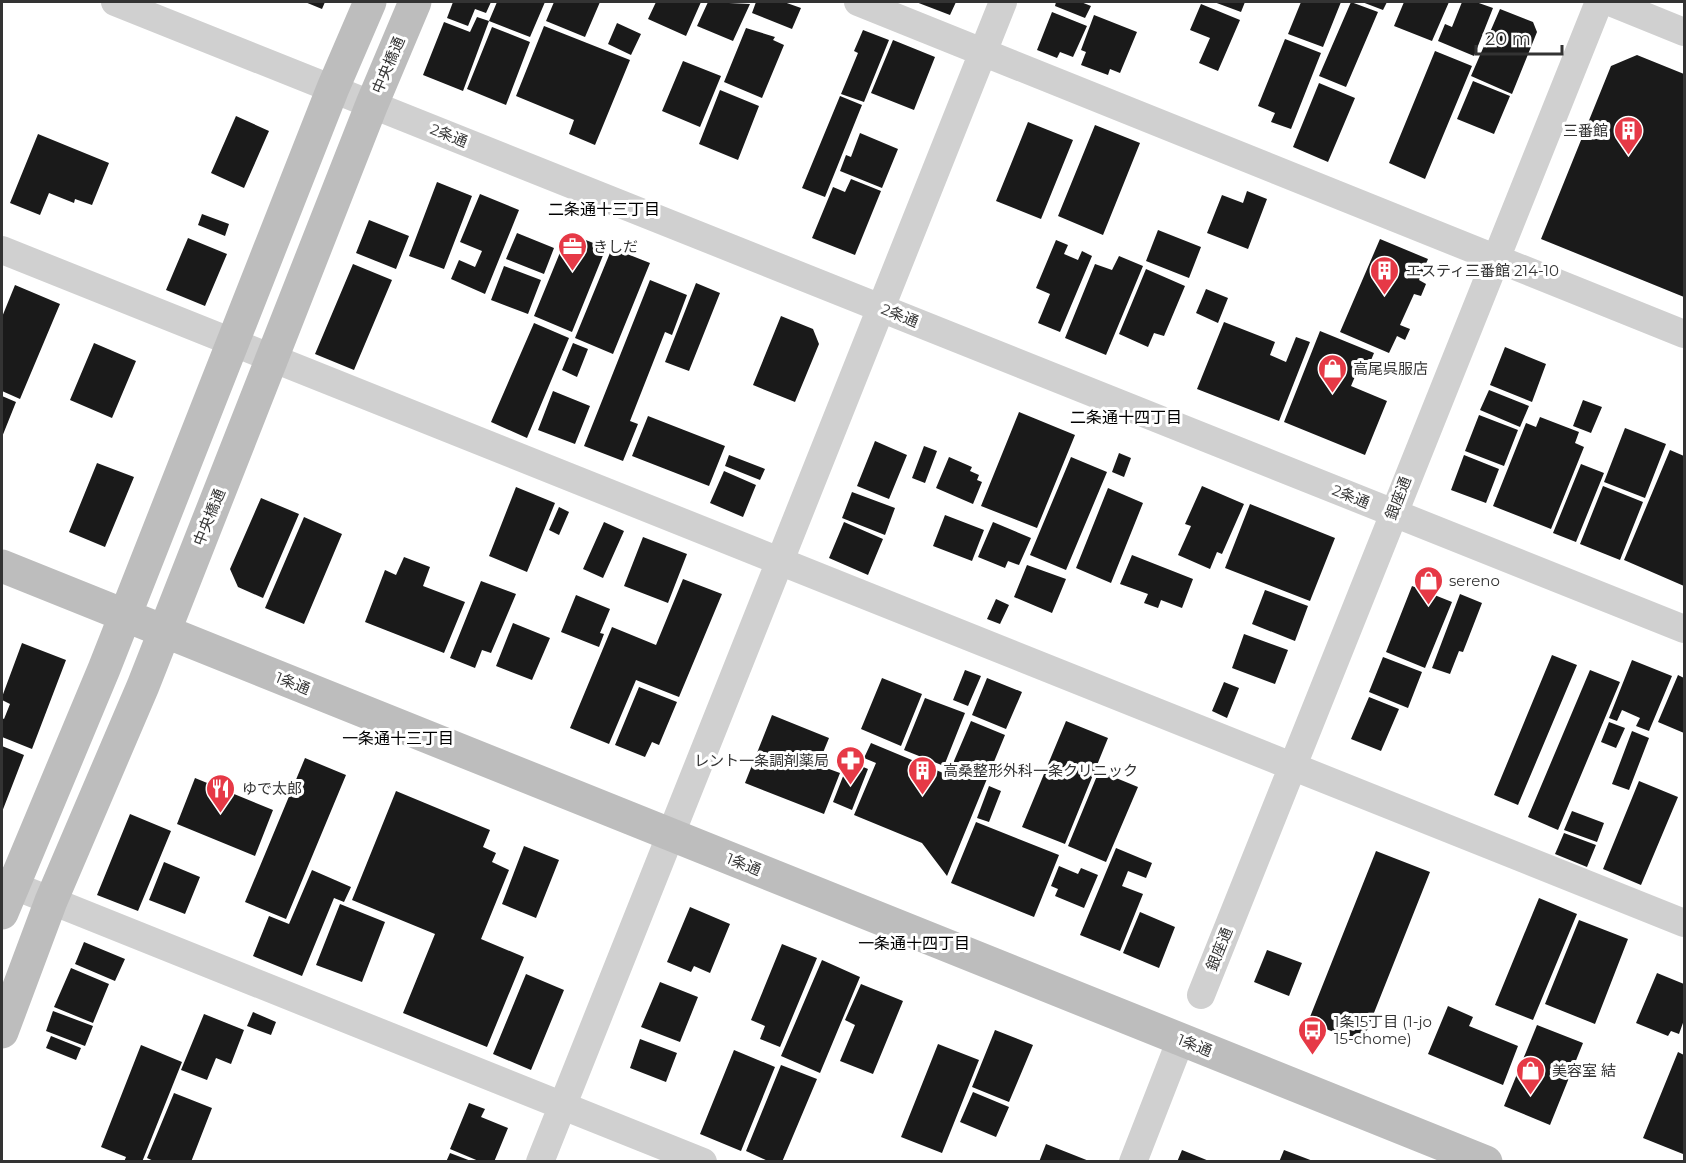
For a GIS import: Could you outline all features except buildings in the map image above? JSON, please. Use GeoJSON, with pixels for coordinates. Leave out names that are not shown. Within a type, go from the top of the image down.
{"type":"FeatureCollection","features":[{"type":"Feature","properties":{"kind":"street","name":"2条通"},"geometry":{"type":"LineString","coordinates":[[115,2],[1684,629]]}},
{"type":"Feature","properties":{"kind":"street"},"geometry":{"type":"LineString","coordinates":[[370,2],[333,88],[125,615],[5,893],[51,902],[702,1161]]}},
{"type":"Feature","properties":{"kind":"street","name":"中央橋通"},"geometry":{"type":"LineString","coordinates":[[2,1032],[51,902],[164,631],[372,104],[415,2]]}},
{"type":"Feature","properties":{"kind":"street"},"geometry":{"type":"LineString","coordinates":[[858,2],[1684,334]]}},
{"type":"Feature","properties":{"kind":"street"},"geometry":{"type":"LineString","coordinates":[[540,1161],[782,562],[1003,2]]}},
{"type":"Feature","properties":{"kind":"street","name":"銀座通"},"geometry":{"type":"LineString","coordinates":[[1201,995],[1392,512],[1599,2]]}},
{"type":"Feature","properties":{"kind":"street"},"geometry":{"type":"LineString","coordinates":[[1610,2],[1684,32]]}},
{"type":"Feature","properties":{"kind":"street"},"geometry":{"type":"LineString","coordinates":[[2,250],[1684,923]]}},
{"type":"Feature","properties":{"kind":"street","name":"1条通"},"geometry":{"type":"LineString","coordinates":[[2,566],[1486,1161]]}},
{"type":"Feature","properties":{"kind":"street"},"geometry":{"type":"LineString","coordinates":[[1133,1161],[1181,1039]]}},
{"type":"Feature","properties":{"kind":"place","name":"三番館"},"geometry":{"type":"Point","coordinates":[1629,156]}},
{"type":"Feature","properties":{"kind":"place","name":"きしだ"},"geometry":{"type":"Point","coordinates":[572,272]}},
{"type":"Feature","properties":{"kind":"place","name":"エスティ三番館 214-10"},"geometry":{"type":"Point","coordinates":[1385,296]}},
{"type":"Feature","properties":{"kind":"place","name":"高尾呉服店"},"geometry":{"type":"Point","coordinates":[1332,394]}},
{"type":"Feature","properties":{"kind":"place","name":"sereno"},"geometry":{"type":"Point","coordinates":[1428,606]}},
{"type":"Feature","properties":{"kind":"place","name":"レント一条調剤薬局"},"geometry":{"type":"Point","coordinates":[850,786]}},
{"type":"Feature","properties":{"kind":"place","name":"高桑整形外科一条クリニック"},"geometry":{"type":"Point","coordinates":[922,796]}},
{"type":"Feature","properties":{"kind":"place","name":"ゆで太郎"},"geometry":{"type":"Point","coordinates":[221,814]}},
{"type":"Feature","properties":{"kind":"place","name":"1条15丁目 (1-jo 15-chome)"},"geometry":{"type":"Point","coordinates":[1313,1056]}},
{"type":"Feature","properties":{"kind":"place","name":"美容室 結"},"geometry":{"type":"Point","coordinates":[1531,1096]}},
{"type":"Feature","properties":{"kind":"district","name":"二条通十三丁目"},"geometry":{"type":"Point","coordinates":[604,209]}},
{"type":"Feature","properties":{"kind":"district","name":"二条通十四丁目"},"geometry":{"type":"Point","coordinates":[1126,417]}},
{"type":"Feature","properties":{"kind":"district","name":"一条通十三丁目"},"geometry":{"type":"Point","coordinates":[398,738]}},
{"type":"Feature","properties":{"kind":"district","name":"一条通十四丁目"},"geometry":{"type":"Point","coordinates":[914,943]}}]}
